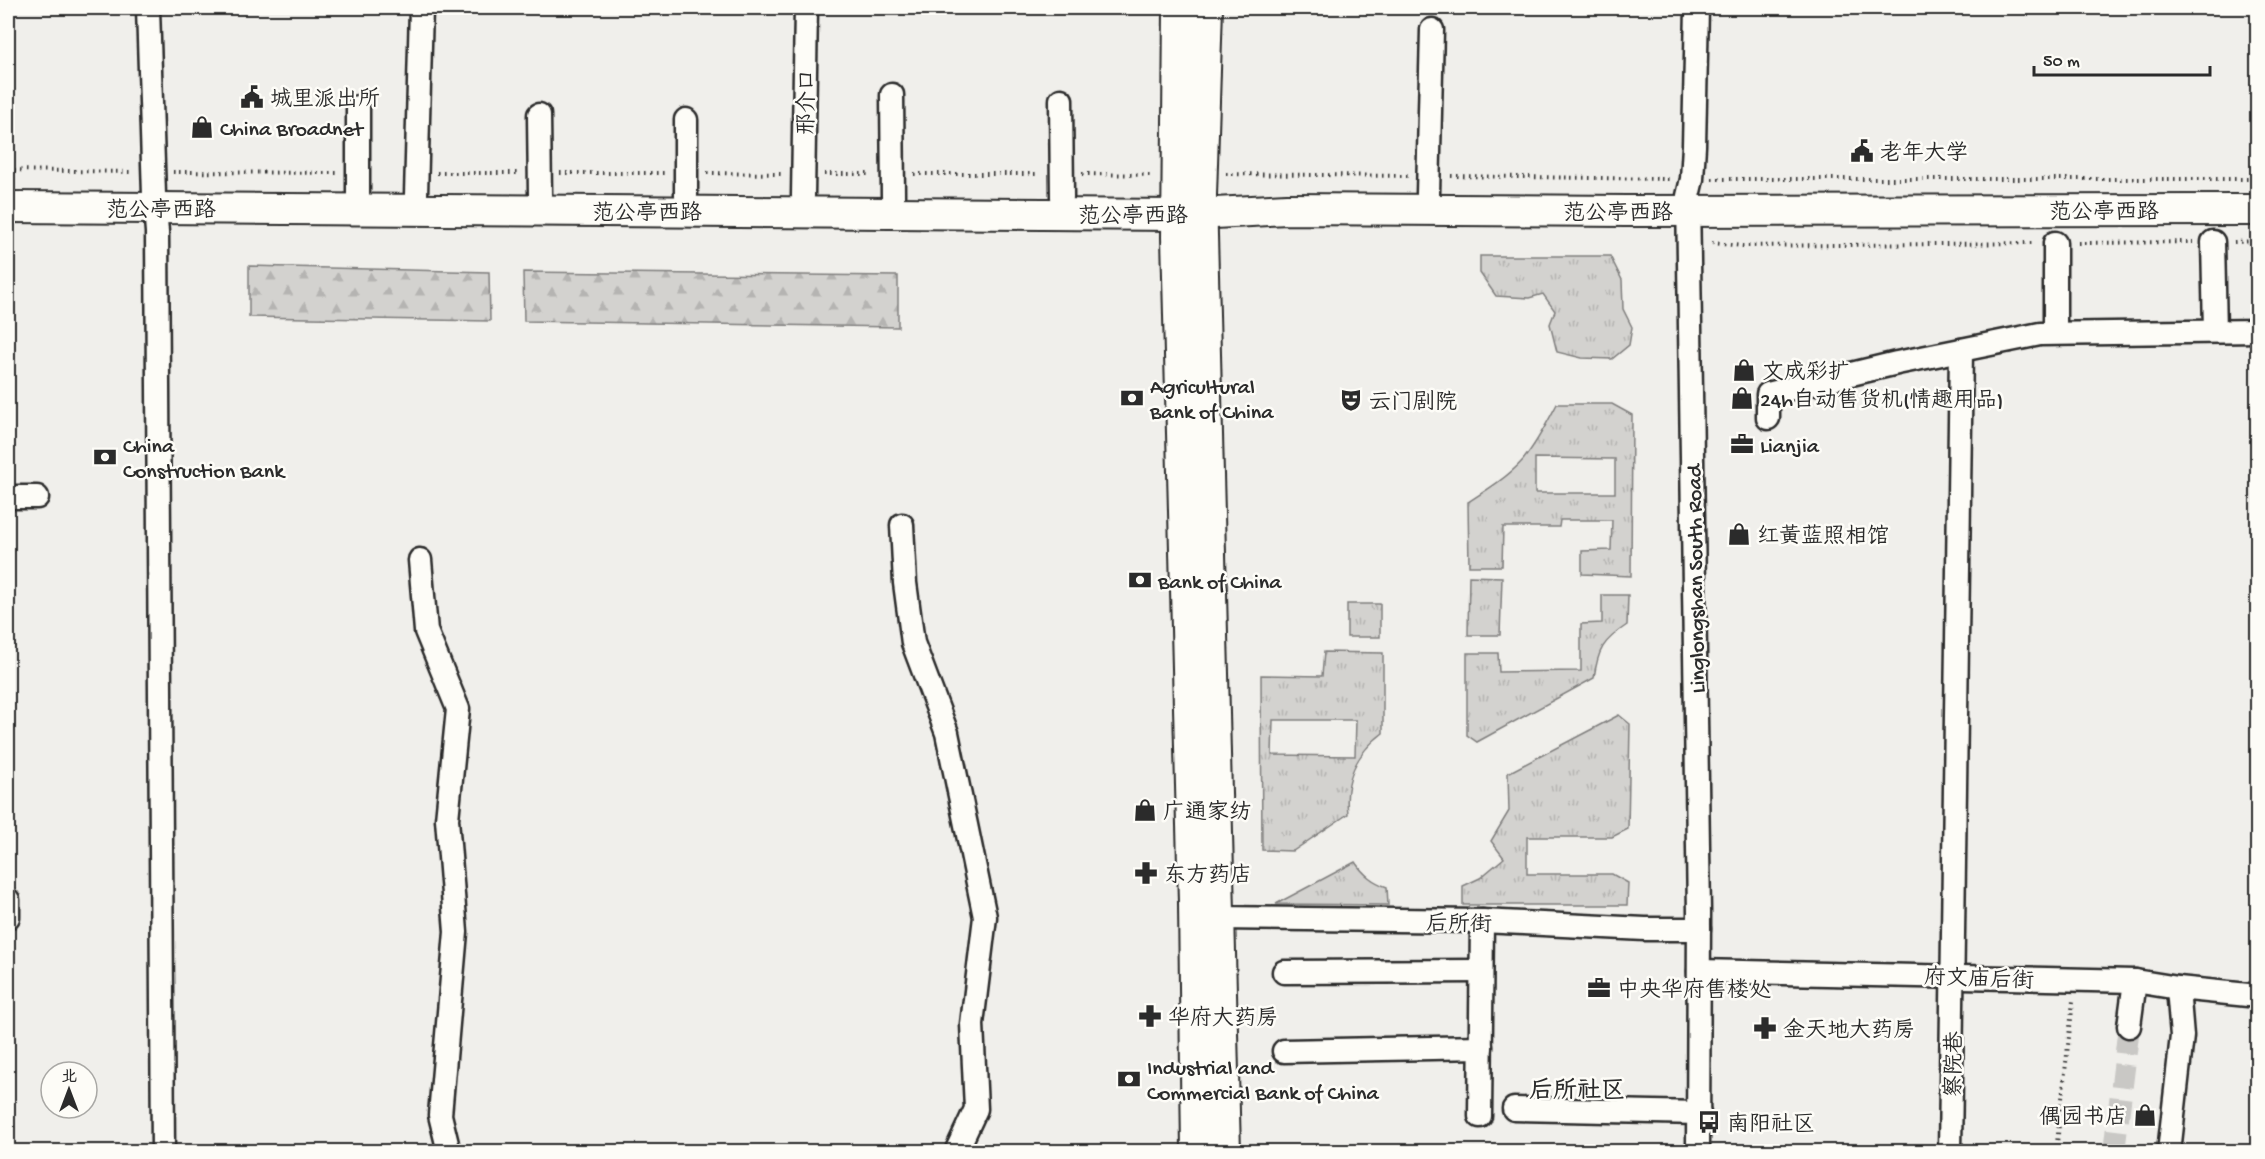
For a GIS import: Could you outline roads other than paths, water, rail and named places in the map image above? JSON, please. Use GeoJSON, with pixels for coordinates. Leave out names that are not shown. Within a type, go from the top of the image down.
{"type":"FeatureCollection","features":[{"type":"Feature","properties":{"kind":"main road"},"geometry":{"type":"LineString","coordinates":[[1179,8],[1220,918],[1225,1152]]}},
{"type":"Feature","properties":{"kind":"main road"},"geometry":{"type":"LineString","coordinates":[[1197,1152],[1189,195],[1207,8]]}},
{"type":"Feature","properties":{"kind":"main road","name":"范公亭西路"},"geometry":{"type":"LineString","coordinates":[[8,207],[155,192],[351,184],[540,180],[811,185],[1062,182],[1189,195],[1287,209],[1690,195],[2258,195]]}},
{"type":"Feature","properties":{"kind":"main road","name":"范公亭西路"},"geometry":{"type":"LineString","coordinates":[[8,193],[1189,195],[1429,185],[1690,195],[2258,210]]}},
{"type":"Feature","properties":{"kind":"street"},"geometry":{"type":"LineString","coordinates":[[148,8],[155,192],[163,1152]]}},
{"type":"Feature","properties":{"kind":"street"},"geometry":{"type":"LineString","coordinates":[[421,8],[421,184]]}},
{"type":"Feature","properties":{"kind":"street","name":"邢介口"},"geometry":{"type":"LineString","coordinates":[[806,8],[811,185]]}},
{"type":"Feature","properties":{"kind":"street","name":"Linglongshan South Road"},"geometry":{"type":"LineString","coordinates":[[1697,8],[1690,195],[1700,971],[1698,1152]]}},
{"type":"Feature","properties":{"kind":"street"},"geometry":{"type":"LineString","coordinates":[[1429,185],[1432,30]]}},
{"type":"Feature","properties":{"kind":"street"},"geometry":{"type":"LineString","coordinates":[[885,185],[892,95]]}},
{"type":"Feature","properties":{"kind":"street"},"geometry":{"type":"LineString","coordinates":[[1061,100],[1062,182]]}},
{"type":"Feature","properties":{"kind":"street"},"geometry":{"type":"LineString","coordinates":[[351,184],[358,107]]}},
{"type":"Feature","properties":{"kind":"street"},"geometry":{"type":"LineString","coordinates":[[539,115],[540,180]]}},
{"type":"Feature","properties":{"kind":"street"},"geometry":{"type":"LineString","coordinates":[[686,120],[687,181]]}},
{"type":"Feature","properties":{"kind":"street"},"geometry":{"type":"LineString","coordinates":[[2212,242],[2215,332]]}},
{"type":"Feature","properties":{"kind":"street"},"geometry":{"type":"LineString","coordinates":[[2055,243],[2055,333]]}},
{"type":"Feature","properties":{"kind":"street"},"geometry":{"type":"LineString","coordinates":[[1768,418],[1768,394],[2040,334],[2258,332]]}},
{"type":"Feature","properties":{"kind":"street","name":"察院巷"},"geometry":{"type":"LineString","coordinates":[[1950,1152],[1961,350]]}},
{"type":"Feature","properties":{"kind":"street"},"geometry":{"type":"LineString","coordinates":[[8,497],[37,497]]}},
{"type":"Feature","properties":{"kind":"street"},"geometry":{"type":"LineString","coordinates":[[902,525],[905,583],[913,643],[947,733],[985,917],[972,1024],[976,1109],[956,1152]]}},
{"type":"Feature","properties":{"kind":"street"},"geometry":{"type":"LineString","coordinates":[[420,560],[426,631],[458,709],[447,819],[456,932],[440,1115],[449,1152]]}},
{"type":"Feature","properties":{"kind":"street"},"geometry":{"type":"LineString","coordinates":[[8,900],[8,917]]}},
{"type":"Feature","properties":{"kind":"street","name":"后所街"},"geometry":{"type":"LineString","coordinates":[[1220,918],[1482,921],[1645,929],[1699,929]]}},
{"type":"Feature","properties":{"kind":"street"},"geometry":{"type":"LineString","coordinates":[[1480,1116],[1482,921]]}},
{"type":"Feature","properties":{"kind":"street"},"geometry":{"type":"LineString","coordinates":[[1284,972],[1481,971]]}},
{"type":"Feature","properties":{"kind":"street","name":"府文庙后街"},"geometry":{"type":"LineString","coordinates":[[1700,971],[2135,981],[2258,996]]}},
{"type":"Feature","properties":{"kind":"street"},"geometry":{"type":"LineString","coordinates":[[2129,1026],[2135,981]]}},
{"type":"Feature","properties":{"kind":"street"},"geometry":{"type":"LineString","coordinates":[[2169,1152],[2182,1036],[2178,988]]}},
{"type":"Feature","properties":{"kind":"street"},"geometry":{"type":"LineString","coordinates":[[1284,1051],[1481,1047]]}},
{"type":"Feature","properties":{"kind":"street"},"geometry":{"type":"LineString","coordinates":[[1515,1109],[1699,1113]]}},
{"type":"Feature","properties":{"kind":"tunnel"},"geometry":{"type":"LineString","coordinates":[[2114,1152],[2129,1026]]}},
{"type":"Feature","properties":{"kind":"place","name":"城里派出所"},"geometry":{"type":"Point","coordinates":[252,97]}},
{"type":"Feature","properties":{"kind":"place","name":"China Broadnet"},"geometry":{"type":"Point","coordinates":[202,127]}},
{"type":"Feature","properties":{"kind":"place","name":"老年大学"},"geometry":{"type":"Point","coordinates":[1862,151]}},
{"type":"Feature","properties":{"kind":"place","name":"文成彩扩"},"geometry":{"type":"Point","coordinates":[1744,370]}},
{"type":"Feature","properties":{"kind":"place","name":"Agricultural Bank of China"},"geometry":{"type":"Point","coordinates":[1132,398]}},
{"type":"Feature","properties":{"kind":"place","name":"24h自动售货机(情趣用品)"},"geometry":{"type":"Point","coordinates":[1742,398]}},
{"type":"Feature","properties":{"kind":"place","name":"云门剧院"},"geometry":{"type":"Point","coordinates":[1351,400]}},
{"type":"Feature","properties":{"kind":"place","name":"Lianjia"},"geometry":{"type":"Point","coordinates":[1742,444]}},
{"type":"Feature","properties":{"kind":"place","name":"China Construction Bank"},"geometry":{"type":"Point","coordinates":[105,457]}},
{"type":"Feature","properties":{"kind":"place","name":"红黄蓝照相馆"},"geometry":{"type":"Point","coordinates":[1739,534]}},
{"type":"Feature","properties":{"kind":"place","name":"Bank of China"},"geometry":{"type":"Point","coordinates":[1140,580]}},
{"type":"Feature","properties":{"kind":"place","name":"广通家纺"},"geometry":{"type":"Point","coordinates":[1145,810]}},
{"type":"Feature","properties":{"kind":"place","name":"东方药店"},"geometry":{"type":"Point","coordinates":[1146,873]}},
{"type":"Feature","properties":{"kind":"place","name":"中央华府售楼处"},"geometry":{"type":"Point","coordinates":[1599,988]}},
{"type":"Feature","properties":{"kind":"place","name":"华府大药房"},"geometry":{"type":"Point","coordinates":[1150,1016]}},
{"type":"Feature","properties":{"kind":"place","name":"金天地大药房"},"geometry":{"type":"Point","coordinates":[1765,1028]}},
{"type":"Feature","properties":{"kind":"place","name":"Industrial and Commercial Bank of China"},"geometry":{"type":"Point","coordinates":[1129,1079]}},
{"type":"Feature","properties":{"kind":"place","name":"偶园书店"},"geometry":{"type":"Point","coordinates":[2145,1115]}},
{"type":"Feature","properties":{"kind":"place","name":"南阳社区"},"geometry":{"type":"Point","coordinates":[1709,1122]}},
{"type":"Feature","properties":{"kind":"district","name":"后所社区"},"geometry":{"type":"Point","coordinates":[1577,1089]}}]}
